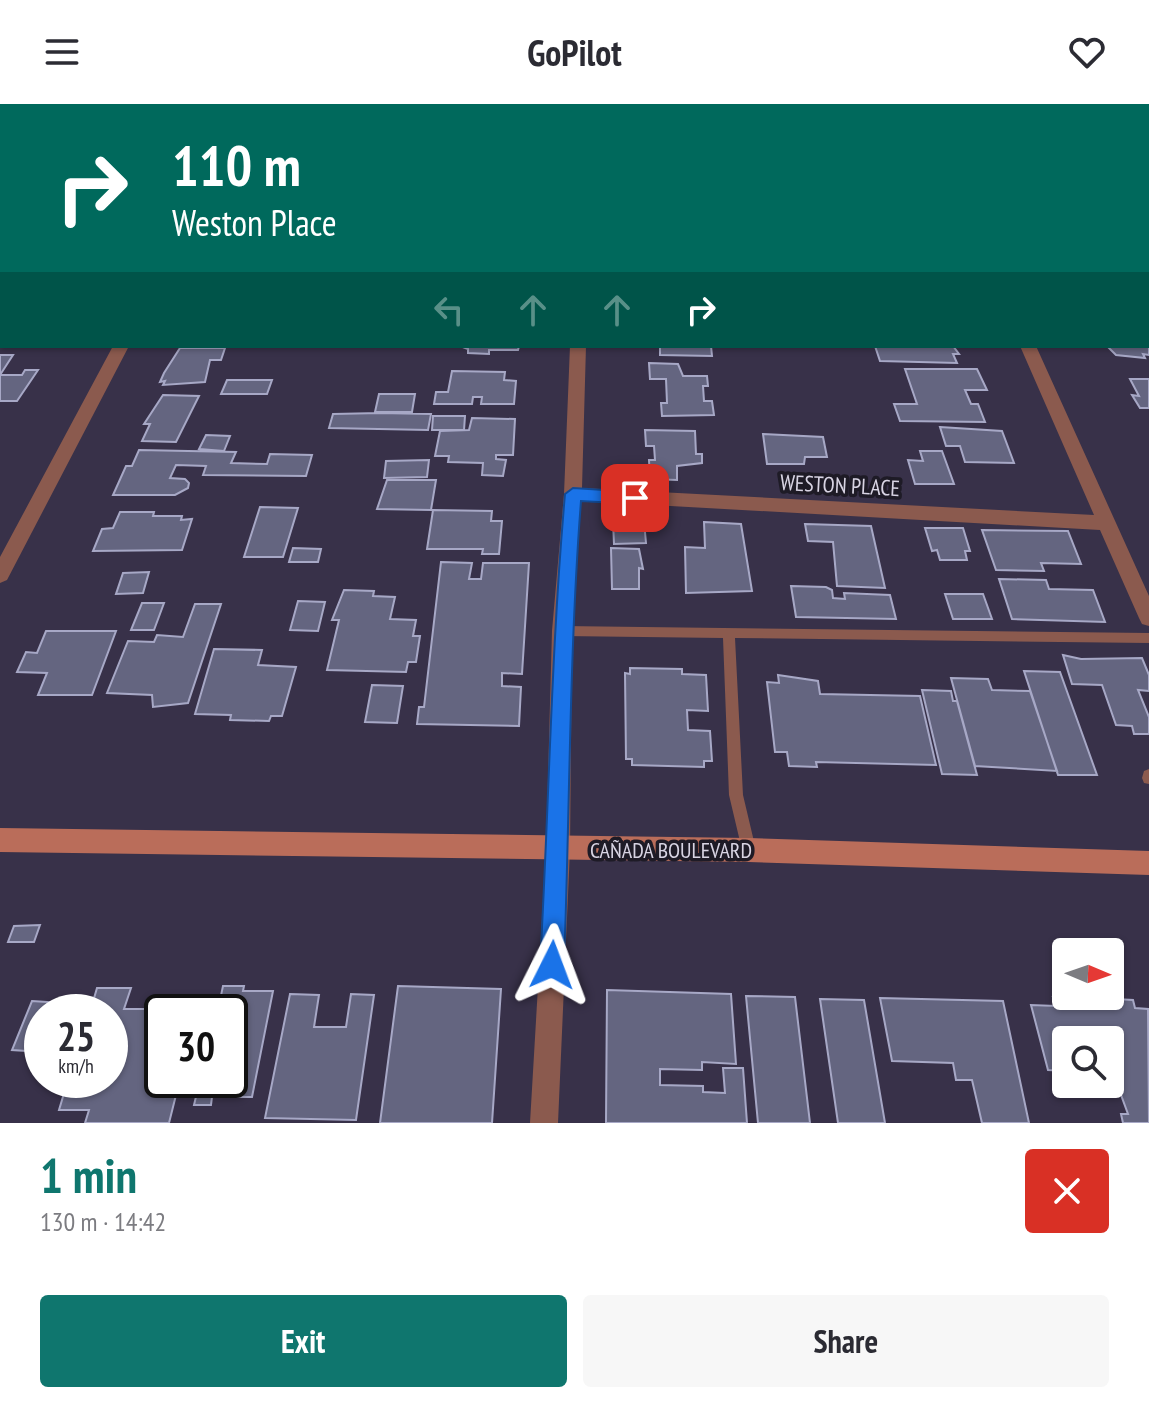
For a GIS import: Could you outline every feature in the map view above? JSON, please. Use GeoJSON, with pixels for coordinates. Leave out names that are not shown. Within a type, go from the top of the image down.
{"type":"FeatureCollection","features":[{"type":"Feature","properties":{"kind":"main road","name":"CAÑADA BOULEVARD"},"geometry":{"type":"LineString","coordinates":[[0,840],[558,850],[749,850],[1149,863]]}},
{"type":"Feature","properties":{"kind":"street"},"geometry":{"type":"LineString","coordinates":[[0,575],[120,348]]}},
{"type":"Feature","properties":{"kind":"street"},"geometry":{"type":"LineString","coordinates":[[544,1123],[558,850],[562,631],[573,494],[578,348]]}},
{"type":"Feature","properties":{"kind":"street"},"geometry":{"type":"LineString","coordinates":[[1029,348],[1104,523],[1149,618]]}},
{"type":"Feature","properties":{"kind":"street","name":"WESTON PLACE"},"geometry":{"type":"LineString","coordinates":[[573,494],[1104,523]]}},
{"type":"Feature","properties":{"kind":"lane"},"geometry":{"type":"LineString","coordinates":[[562,631],[1149,638]]}},
{"type":"Feature","properties":{"kind":"lane"},"geometry":{"type":"LineString","coordinates":[[729,633],[736,795],[749,850]]}},
{"type":"Feature","properties":{"kind":"building"},"geometry":{"type":"Polygon","coordinates":[[[180,348],[225,348],[221,360],[210,360],[205,382],[163,385],[165,381],[160,382],[164,373],[180,348]]]}},
{"type":"Feature","properties":{"kind":"building"},"geometry":{"type":"Polygon","coordinates":[[[465,348],[518,348],[489,350],[489,354],[468,353],[465,348]]]}},
{"type":"Feature","properties":{"kind":"building"},"geometry":{"type":"Polygon","coordinates":[[[660,348],[711,348],[712,356],[660,355],[660,348]]]}},
{"type":"Feature","properties":{"kind":"building"},"geometry":{"type":"Polygon","coordinates":[[[876,348],[954,348],[959,354],[953,354],[957,363],[880,361],[876,348]]]}},
{"type":"Feature","properties":{"kind":"building"},"geometry":{"type":"Polygon","coordinates":[[[1109,348],[1149,348],[1149,355],[1143,354],[1145,358],[1116,355],[1109,348]]]}},
{"type":"Feature","properties":{"kind":"building"},"geometry":{"type":"Polygon","coordinates":[[[0,355],[13,355],[0,375],[0,355]]]}},
{"type":"Feature","properties":{"kind":"building"},"geometry":{"type":"Polygon","coordinates":[[[649,363],[678,364],[683,376],[707,376],[708,386],[703,386],[704,401],[712,401],[714,415],[662,416],[661,403],[667,403],[666,379],[650,379],[649,363]]]}},
{"type":"Feature","properties":{"kind":"building"},"geometry":{"type":"Polygon","coordinates":[[[905,369],[977,369],[987,390],[965,390],[971,404],[978,404],[985,422],[900,421],[894,404],[917,404],[905,369]]]}},
{"type":"Feature","properties":{"kind":"building"},"geometry":{"type":"Polygon","coordinates":[[[25,370],[38,370],[17,401],[0,401],[0,375],[22,375],[25,370]]]}},
{"type":"Feature","properties":{"kind":"building"},"geometry":{"type":"Polygon","coordinates":[[[452,371],[505,372],[504,380],[516,381],[514,404],[481,404],[482,397],[473,397],[472,404],[434,404],[436,392],[448,392],[452,371]]]}},
{"type":"Feature","properties":{"kind":"building"},"geometry":{"type":"Polygon","coordinates":[[[1130,379],[1149,379],[1149,408],[1140,408],[1132,395],[1139,396],[1130,379]]]}},
{"type":"Feature","properties":{"kind":"building"},"geometry":{"type":"Polygon","coordinates":[[[227,380],[272,380],[267,394],[221,394],[227,380]]]}},
{"type":"Feature","properties":{"kind":"building"},"geometry":{"type":"Polygon","coordinates":[[[379,394],[415,394],[412,412],[375,412],[379,394]]]}},
{"type":"Feature","properties":{"kind":"building"},"geometry":{"type":"Polygon","coordinates":[[[163,395],[199,396],[176,442],[142,441],[150,424],[144,424],[163,395]]]}},
{"type":"Feature","properties":{"kind":"building"},"geometry":{"type":"Polygon","coordinates":[[[333,414],[431,414],[428,430],[329,428],[333,414]]]}},
{"type":"Feature","properties":{"kind":"building"},"geometry":{"type":"Polygon","coordinates":[[[433,416],[465,416],[464,430],[432,430],[433,416]]]}},
{"type":"Feature","properties":{"kind":"building"},"geometry":{"type":"Polygon","coordinates":[[[472,418],[515,419],[513,455],[496,455],[496,459],[506,460],[503,476],[482,475],[483,463],[448,462],[449,456],[435,456],[440,431],[469,430],[472,418]]]}},
{"type":"Feature","properties":{"kind":"building"},"geometry":{"type":"Polygon","coordinates":[[[940,427],[1002,431],[1014,463],[965,462],[960,446],[946,446],[940,427]]]}},
{"type":"Feature","properties":{"kind":"building"},"geometry":{"type":"Polygon","coordinates":[[[645,430],[695,431],[696,454],[702,454],[702,463],[677,466],[677,480],[650,479],[649,460],[655,460],[654,446],[646,446],[645,430]]]}},
{"type":"Feature","properties":{"kind":"building"},"geometry":{"type":"Polygon","coordinates":[[[763,434],[823,437],[827,457],[805,457],[804,464],[767,464],[763,434]]]}},
{"type":"Feature","properties":{"kind":"building"},"geometry":{"type":"Polygon","coordinates":[[[206,435],[230,436],[224,451],[199,449],[206,435]]]}},
{"type":"Feature","properties":{"kind":"building"},"geometry":{"type":"Polygon","coordinates":[[[139,450],[236,452],[231,463],[267,464],[270,454],[312,455],[306,476],[203,475],[206,466],[176,465],[170,478],[185,479],[189,483],[188,488],[175,495],[113,495],[126,466],[132,466],[139,450]]]}},
{"type":"Feature","properties":{"kind":"building"},"geometry":{"type":"Polygon","coordinates":[[[920,451],[942,451],[954,484],[915,484],[908,460],[923,461],[920,451]]]}},
{"type":"Feature","properties":{"kind":"building"},"geometry":{"type":"Polygon","coordinates":[[[429,460],[427,477],[384,478],[386,461],[429,460]]]}},
{"type":"Feature","properties":{"kind":"building"},"geometry":{"type":"Polygon","coordinates":[[[387,480],[436,480],[431,510],[377,509],[387,480]]]}},
{"type":"Feature","properties":{"kind":"building"},"geometry":{"type":"Polygon","coordinates":[[[260,507],[298,508],[283,557],[244,557],[260,507]]]}},
{"type":"Feature","properties":{"kind":"building"},"geometry":{"type":"Polygon","coordinates":[[[433,510],[492,511],[491,521],[502,521],[499,554],[482,554],[483,549],[427,549],[433,510]]]}},
{"type":"Feature","properties":{"kind":"building"},"geometry":{"type":"Polygon","coordinates":[[[120,512],[154,512],[153,516],[192,519],[182,550],[93,551],[102,529],[113,528],[120,512]]]}},
{"type":"Feature","properties":{"kind":"building"},"geometry":{"type":"Polygon","coordinates":[[[613,521],[644,521],[646,543],[614,544],[613,521]]]}},
{"type":"Feature","properties":{"kind":"building"},"geometry":{"type":"Polygon","coordinates":[[[704,522],[741,524],[752,591],[686,593],[685,547],[705,548],[704,522]]]}},
{"type":"Feature","properties":{"kind":"building"},"geometry":{"type":"Polygon","coordinates":[[[805,524],[871,526],[885,588],[837,586],[833,542],[808,541],[805,524]]]}},
{"type":"Feature","properties":{"kind":"building"},"geometry":{"type":"Polygon","coordinates":[[[925,528],[963,528],[970,551],[965,551],[967,560],[940,560],[937,550],[932,551],[925,528]]]}},
{"type":"Feature","properties":{"kind":"building"},"geometry":{"type":"Polygon","coordinates":[[[982,530],[1068,531],[1081,564],[1041,563],[1044,571],[996,570],[982,530]]]}},
{"type":"Feature","properties":{"kind":"building"},"geometry":{"type":"Polygon","coordinates":[[[293,548],[321,549],[318,562],[289,562],[293,548]]]}},
{"type":"Feature","properties":{"kind":"building"},"geometry":{"type":"Polygon","coordinates":[[[611,548],[639,549],[643,569],[639,568],[639,589],[612,589],[611,548]]]}},
{"type":"Feature","properties":{"kind":"building"},"geometry":{"type":"Polygon","coordinates":[[[441,562],[472,563],[469,579],[481,579],[483,563],[529,563],[522,674],[502,673],[502,686],[521,687],[519,726],[417,724],[419,707],[424,707],[441,562]]]}},
{"type":"Feature","properties":{"kind":"building"},"geometry":{"type":"Polygon","coordinates":[[[149,572],[143,593],[116,594],[123,573],[149,572]]]}},
{"type":"Feature","properties":{"kind":"building"},"geometry":{"type":"Polygon","coordinates":[[[999,579],[1046,580],[1049,589],[1093,590],[1105,622],[1012,619],[999,579]]]}},
{"type":"Feature","properties":{"kind":"building"},"geometry":{"type":"Polygon","coordinates":[[[791,586],[826,587],[832,590],[833,598],[845,599],[844,593],[890,595],[896,619],[796,617],[791,586]]]}},
{"type":"Feature","properties":{"kind":"building"},"geometry":{"type":"Polygon","coordinates":[[[344,590],[374,591],[373,596],[395,597],[390,619],[416,620],[413,636],[420,636],[416,662],[408,662],[406,672],[327,670],[339,620],[332,620],[344,590]]]}},
{"type":"Feature","properties":{"kind":"building"},"geometry":{"type":"Polygon","coordinates":[[[945,594],[983,594],[992,619],[953,619],[945,594]]]}},
{"type":"Feature","properties":{"kind":"building"},"geometry":{"type":"Polygon","coordinates":[[[298,601],[325,602],[318,631],[290,630],[298,601]]]}},
{"type":"Feature","properties":{"kind":"building"},"geometry":{"type":"Polygon","coordinates":[[[142,603],[164,603],[154,630],[131,630],[142,603]]]}},
{"type":"Feature","properties":{"kind":"building"},"geometry":{"type":"Polygon","coordinates":[[[195,604],[221,604],[188,703],[153,707],[152,695],[107,693],[128,641],[154,642],[157,635],[183,637],[195,604]]]}},
{"type":"Feature","properties":{"kind":"building"},"geometry":{"type":"Polygon","coordinates":[[[46,631],[116,631],[92,695],[38,695],[47,673],[17,672],[26,652],[37,653],[46,631]]]}},
{"type":"Feature","properties":{"kind":"building"},"geometry":{"type":"Polygon","coordinates":[[[214,649],[262,650],[258,665],[296,667],[282,716],[271,716],[269,721],[230,720],[231,715],[195,714],[214,649]]]}},
{"type":"Feature","properties":{"kind":"building"},"geometry":{"type":"Polygon","coordinates":[[[1063,655],[1081,659],[1142,658],[1149,675],[1149,691],[1138,690],[1149,717],[1149,734],[1134,734],[1132,726],[1116,725],[1102,685],[1072,684],[1063,655]]]}},
{"type":"Feature","properties":{"kind":"building"},"geometry":{"type":"Polygon","coordinates":[[[630,668],[682,669],[682,674],[706,675],[708,711],[687,710],[688,730],[710,731],[712,761],[704,761],[704,767],[632,765],[632,759],[626,759],[625,673],[630,674],[630,668]]]}},
{"type":"Feature","properties":{"kind":"building"},"geometry":{"type":"Polygon","coordinates":[[[1024,671],[1060,672],[1097,775],[1058,775],[1024,671]]]}},
{"type":"Feature","properties":{"kind":"building"},"geometry":{"type":"Polygon","coordinates":[[[778,675],[818,681],[820,694],[920,696],[936,765],[816,762],[817,767],[789,766],[787,752],[775,752],[767,682],[779,683],[778,675]]]}},
{"type":"Feature","properties":{"kind":"building"},"geometry":{"type":"Polygon","coordinates":[[[951,678],[988,679],[992,690],[1030,691],[1057,771],[975,766],[951,678]]]}},
{"type":"Feature","properties":{"kind":"building"},"geometry":{"type":"Polygon","coordinates":[[[372,685],[403,686],[397,723],[365,722],[372,685]]]}},
{"type":"Feature","properties":{"kind":"building"},"geometry":{"type":"Polygon","coordinates":[[[922,690],[951,691],[953,701],[957,701],[977,775],[942,774],[922,690]]]}},
{"type":"Feature","properties":{"kind":"building"},"geometry":{"type":"Polygon","coordinates":[[[40,925],[34,942],[8,942],[14,926],[40,925]]]}},
{"type":"Feature","properties":{"kind":"building"},"geometry":{"type":"Polygon","coordinates":[[[223,986],[244,986],[243,991],[273,991],[252,1097],[248,1097],[248,994],[221,994],[223,986]]]}},
{"type":"Feature","properties":{"kind":"building"},"geometry":{"type":"Polygon","coordinates":[[[398,986],[501,989],[492,1123],[380,1123],[398,986]]]}},
{"type":"Feature","properties":{"kind":"building"},"geometry":{"type":"Polygon","coordinates":[[[97,988],[131,988],[128,997],[128,994],[95,994],[97,988]]]}},
{"type":"Feature","properties":{"kind":"building"},"geometry":{"type":"Polygon","coordinates":[[[607,990],[731,994],[736,1064],[702,1062],[702,1070],[660,1069],[660,1085],[703,1086],[703,1092],[725,1093],[723,1068],[743,1068],[747,1123],[606,1123],[607,990]]]}},
{"type":"Feature","properties":{"kind":"building"},"geometry":{"type":"Polygon","coordinates":[[[290,994],[319,995],[314,1027],[346,1027],[351,994],[374,995],[356,1120],[265,1118],[290,994]]]}},
{"type":"Feature","properties":{"kind":"building"},"geometry":{"type":"Polygon","coordinates":[[[746,996],[795,997],[810,1123],[758,1123],[746,996]]]}},
{"type":"Feature","properties":{"kind":"building"},"geometry":{"type":"Polygon","coordinates":[[[880,998],[1003,1001],[1029,1123],[982,1123],[972,1080],[956,1080],[953,1063],[892,1061],[880,998]]]}},
{"type":"Feature","properties":{"kind":"building"},"geometry":{"type":"Polygon","coordinates":[[[820,999],[864,1000],[885,1123],[838,1123],[820,999]]]}},
{"type":"Feature","properties":{"kind":"building"},"geometry":{"type":"Polygon","coordinates":[[[1124,999],[1133,1000],[1135,1008],[1148,1009],[1149,1123],[1123,1123],[1121,1114],[1128,1114],[1122,1098],[1124,1026],[1052,1026],[1052,1070],[1048,1070],[1031,1005],[1052,1006],[1052,1010],[1124,1010],[1124,999]]]}},
{"type":"Feature","properties":{"kind":"building"},"geometry":{"type":"Polygon","coordinates":[[[128,1009],[144,1009],[144,1098],[175,1098],[169,1123],[85,1123],[89,1110],[59,1110],[63,1098],[128,1098],[128,1009]]]}},
{"type":"Feature","properties":{"kind":"building"},"geometry":{"type":"Polygon","coordinates":[[[24,1021],[24,1051],[12,1050],[24,1021]]]}},
{"type":"Feature","properties":{"kind":"building"},"geometry":{"type":"Polygon","coordinates":[[[196,1098],[212,1098],[211,1105],[194,1105],[196,1098]]]}},
{"type":"Feature","properties":{"kind":"route"},"geometry":{"type":"LineString","coordinates":[[552,965],[560,796],[562,631],[573,494],[635,498]]}}]}
